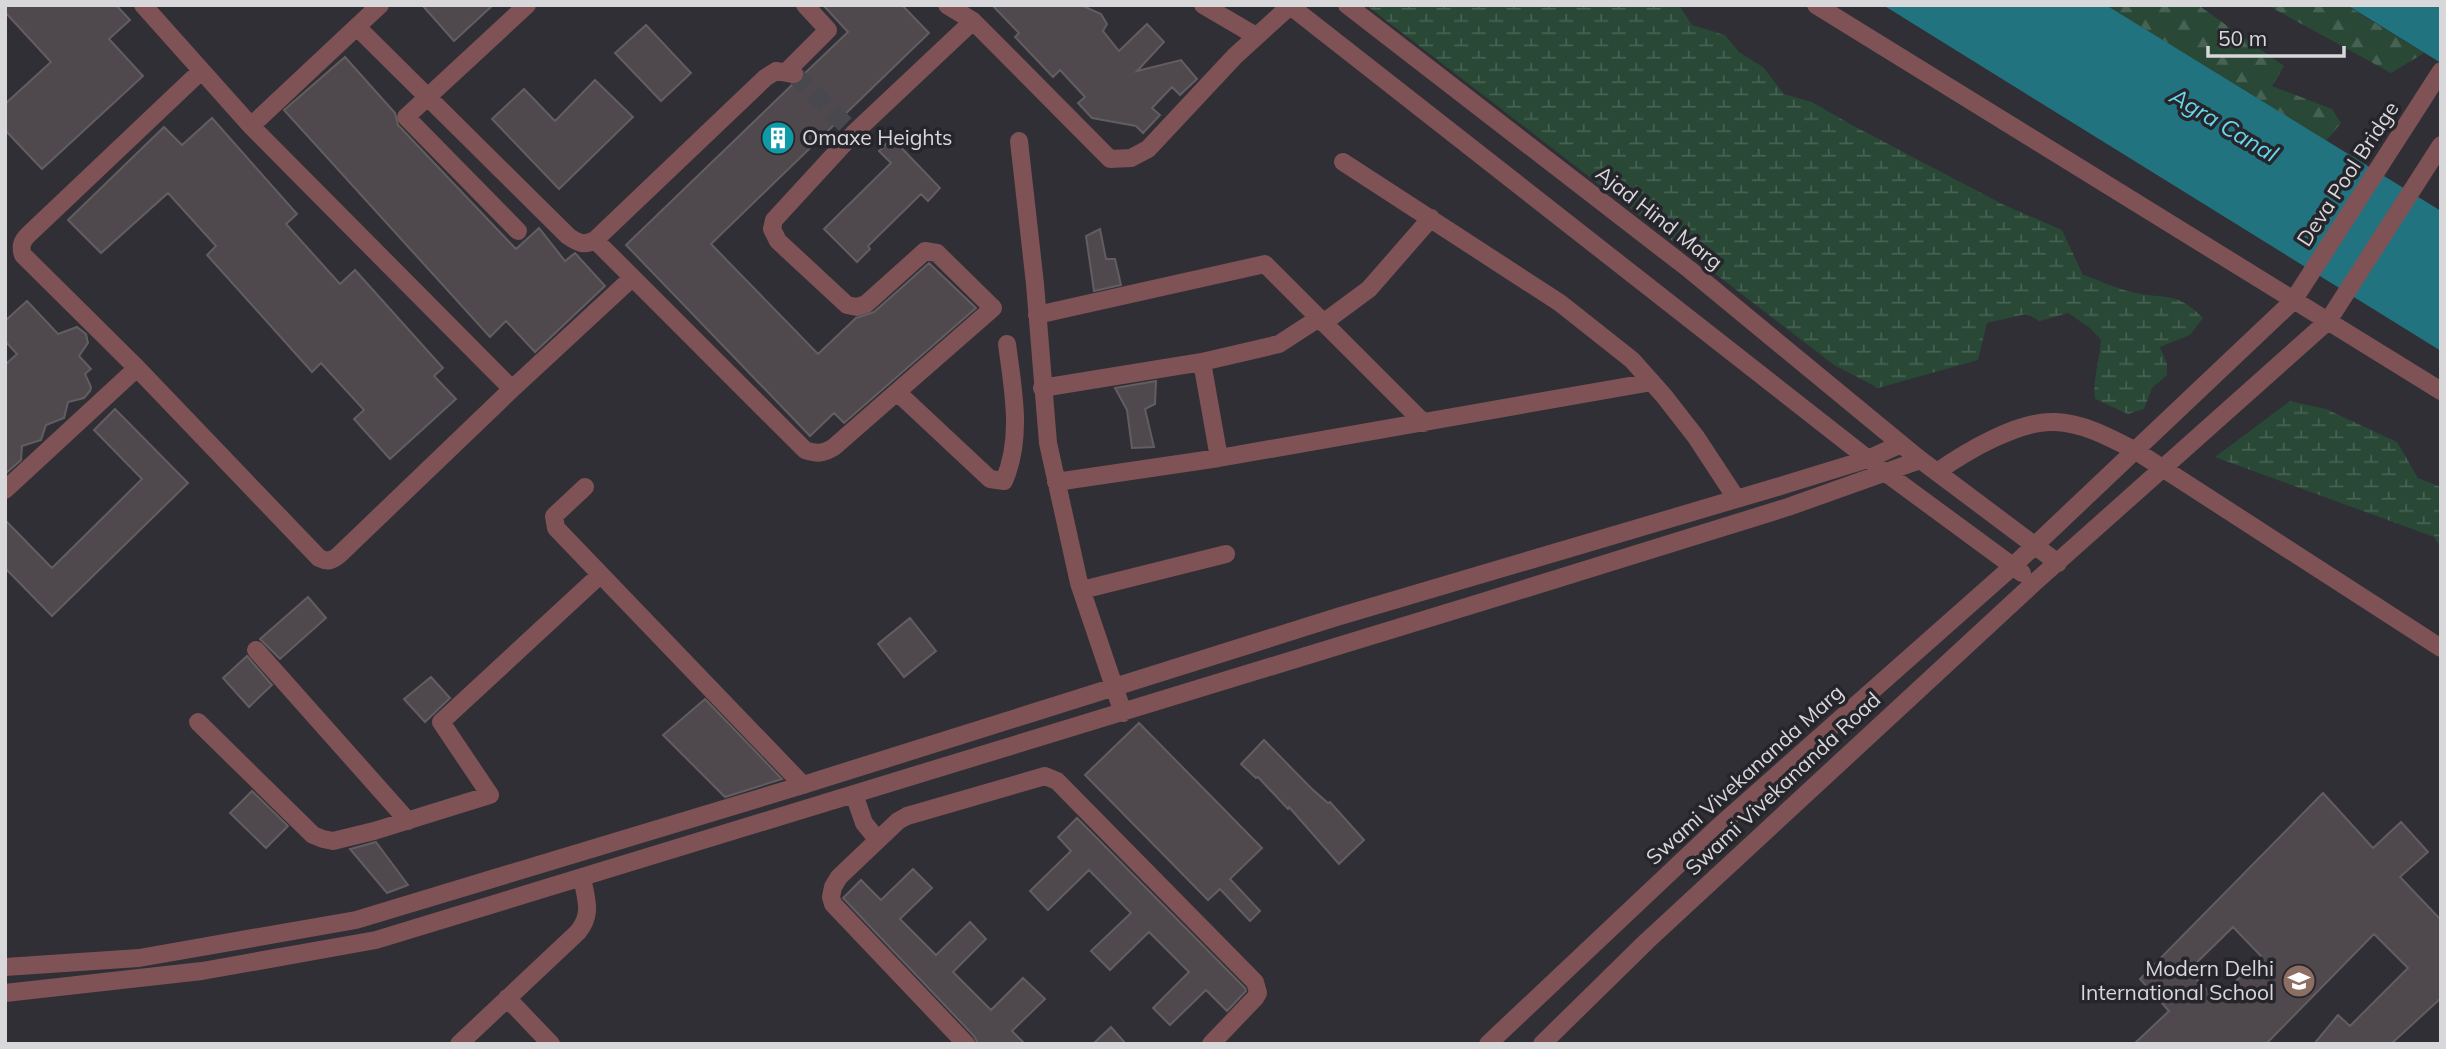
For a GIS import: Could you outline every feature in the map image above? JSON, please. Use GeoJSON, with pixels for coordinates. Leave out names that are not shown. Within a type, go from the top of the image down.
{"type":"FeatureCollection","features":[{"type":"Feature","properties":{"kind":"street"},"geometry":{"type":"LineString","coordinates":[[143,5],[251,126],[512,389]]}},
{"type":"Feature","properties":{"kind":"street"},"geometry":{"type":"LineString","coordinates":[[251,126],[380,5]]}},
{"type":"Feature","properties":{"kind":"street"},"geometry":{"type":"LineString","coordinates":[[518,231],[406,117],[527,5]]}},
{"type":"Feature","properties":{"kind":"street"},"geometry":{"type":"LineString","coordinates":[[357,27],[568,236],[577,243],[587,244],[595,240],[765,78],[776,71],[791,73],[828,30],[805,5]]}},
{"type":"Feature","properties":{"kind":"street"},"geometry":{"type":"LineString","coordinates":[[1203,5],[1256,36]]}},
{"type":"Feature","properties":{"kind":"street","name":"Ajad Hind Marg"},"geometry":{"type":"LineString","coordinates":[[1347,5],[1690,270],[1920,460],[2058,563]]}},
{"type":"Feature","properties":{"kind":"street"},"geometry":{"type":"LineString","coordinates":[[1816,5],[2441,391]]}},
{"type":"Feature","properties":{"kind":"street"},"geometry":{"type":"LineString","coordinates":[[949,6],[973,20],[1110,159],[1131,158],[1148,149],[1256,36],[1290,6],[1886,473],[2034,583]]}},
{"type":"Feature","properties":{"kind":"street"},"geometry":{"type":"LineString","coordinates":[[595,240],[805,450],[824,453],[993,308],[931,250],[925,251],[866,304],[857,307],[847,305],[778,241],[772,229],[774,220],[853,133],[973,20]]}},
{"type":"Feature","properties":{"kind":"street"},"geometry":{"type":"LineString","coordinates":[[201,71],[28,235],[21,248],[23,255],[137,368],[318,558],[333,560],[339,555],[632,278]]}},
{"type":"Feature","properties":{"kind":"street","name":"Deva Pool Bridge"},"geometry":{"type":"LineString","coordinates":[[2136,452],[2293,301],[2441,71]]}},
{"type":"Feature","properties":{"kind":"street"},"geometry":{"type":"LineString","coordinates":[[1019,141],[1048,443],[1082,590],[1123,713]]}},
{"type":"Feature","properties":{"kind":"street","name":"Swami Vivekananda Road"},"geometry":{"type":"LineString","coordinates":[[1542,1044],[1647,941],[2034,583],[2328,321],[2441,145]]}},
{"type":"Feature","properties":{"kind":"street"},"geometry":{"type":"LineString","coordinates":[[1343,162],[1560,303],[1632,360],[1696,437],[1736,498]]}},
{"type":"Feature","properties":{"kind":"street"},"geometry":{"type":"LineString","coordinates":[[1042,388],[1202,362],[1279,344],[1369,289],[1431,218]]}},
{"type":"Feature","properties":{"kind":"street"},"geometry":{"type":"LineString","coordinates":[[1037,315],[1265,264],[1424,423]]}},
{"type":"Feature","properties":{"kind":"street"},"geometry":{"type":"LineString","coordinates":[[897,392],[990,479],[1004,481],[1009,470],[1016,419],[1007,344]]}},
{"type":"Feature","properties":{"kind":"street"},"geometry":{"type":"LineString","coordinates":[[1202,362],[1219,458]]}},
{"type":"Feature","properties":{"kind":"street"},"geometry":{"type":"LineString","coordinates":[[5,490],[137,368]]}},
{"type":"Feature","properties":{"kind":"street"},"geometry":{"type":"LineString","coordinates":[[1056,482],[1219,458],[1652,382]]}},
{"type":"Feature","properties":{"kind":"street"},"geometry":{"type":"LineString","coordinates":[[1937,472],[1960,455],[2021,428],[2054,421],[2100,433],[2163,469],[2441,648]]}},
{"type":"Feature","properties":{"kind":"street"},"geometry":{"type":"LineString","coordinates":[[5,967],[139,958],[356,920],[1114,689],[1337,617],[1868,459],[1901,444]]}},
{"type":"Feature","properties":{"kind":"street","name":"Swami Vivekananda Marg"},"geometry":{"type":"LineString","coordinates":[[1488,1044],[1716,829],[2013,566],[2136,452]]}},
{"type":"Feature","properties":{"kind":"street"},"geometry":{"type":"LineString","coordinates":[[5,993],[202,971],[376,940],[1123,713],[1774,511],[1920,460]]}},
{"type":"Feature","properties":{"kind":"street"},"geometry":{"type":"LineString","coordinates":[[585,487],[557,511],[553,522],[600,575],[803,785]]}},
{"type":"Feature","properties":{"kind":"street"},"geometry":{"type":"LineString","coordinates":[[1082,590],[1226,554]]}},
{"type":"Feature","properties":{"kind":"street"},"geometry":{"type":"LineString","coordinates":[[198,722],[313,835],[323,839],[333,841],[408,821],[490,794],[441,722],[600,575]]}},
{"type":"Feature","properties":{"kind":"street"},"geometry":{"type":"LineString","coordinates":[[256,650],[408,821]]}},
{"type":"Feature","properties":{"kind":"street"},"geometry":{"type":"LineString","coordinates":[[966,1044],[833,904],[833,887],[839,877],[877,839],[907,816],[1039,776],[1051,777],[1255,982],[1258,993],[1255,998],[1211,1044]]}},
{"type":"Feature","properties":{"kind":"street"},"geometry":{"type":"LineString","coordinates":[[854,794],[864,823],[877,839]]}},
{"type":"Feature","properties":{"kind":"street"},"geometry":{"type":"LineString","coordinates":[[712,813],[713,837]]}},
{"type":"Feature","properties":{"kind":"street"},"geometry":{"type":"LineString","coordinates":[[458,1044],[585,923],[588,914],[582,877]]}},
{"type":"Feature","properties":{"kind":"street"},"geometry":{"type":"LineString","coordinates":[[507,998],[551,1044]]}},
{"type":"Feature","properties":{"kind":"green space"},"geometry":{"type":"Polygon","coordinates":[[[1366,5],[1679,5],[1692,25],[1725,35],[1739,52],[1763,67],[1784,94],[1812,102],[2004,205],[2062,230],[2083,275],[2131,292],[2177,300],[2194,309],[2203,318],[2190,335],[2160,347],[2167,364],[2167,375],[2152,388],[2144,409],[2128,414],[2095,399],[2101,340],[2090,328],[2068,313],[2040,321],[2026,314],[1987,323],[1978,360],[1878,388],[1834,365],[1366,5]]]}},
{"type":"Feature","properties":{"kind":"green space"},"geometry":{"type":"Polygon","coordinates":[[[2106,5],[2198,5],[2284,66],[2272,86],[2332,109],[2341,123],[2326,141],[2106,5]]]}},
{"type":"Feature","properties":{"kind":"green space"},"geometry":{"type":"Polygon","coordinates":[[[2267,5],[2346,5],[2424,53],[2391,73],[2267,5]]]}},
{"type":"Feature","properties":{"kind":"green space"},"geometry":{"type":"Polygon","coordinates":[[[2290,401],[2326,409],[2397,442],[2418,478],[2441,487],[2441,548],[2434,537],[2215,457],[2290,401]]]}},
{"type":"Feature","properties":{"kind":"water","name":"Agra Canal"},"geometry":{"type":"Polygon","coordinates":[[[1883,5],[2106,5],[2441,211],[2441,351],[1883,5]]]}},
{"type":"Feature","properties":{"kind":"water"},"geometry":{"type":"Polygon","coordinates":[[[2347,5],[2441,5],[2441,63],[2347,5]]]}},
{"type":"Feature","properties":{"kind":"building"},"geometry":{"type":"Polygon","coordinates":[[[5,5],[116,5],[130,20],[109,39],[143,76],[42,169],[5,130],[5,104],[51,62],[5,12],[5,5]]]}},
{"type":"Feature","properties":{"kind":"building"},"geometry":{"type":"Polygon","coordinates":[[[422,5],[493,5],[454,41],[422,5]]]}},
{"type":"Feature","properties":{"kind":"building","name":"Omaxe Heights"},"geometry":{"type":"Polygon","coordinates":[[[823,5],[902,5],[929,33],[711,244],[818,354],[856,318],[874,312],[929,263],[976,308],[844,423],[834,413],[810,436],[626,245],[792,85],[802,82],[805,73],[848,32],[823,5]]]}},
{"type":"Feature","properties":{"kind":"building"},"geometry":{"type":"Polygon","coordinates":[[[992,5],[1081,5],[1101,14],[1107,24],[1103,31],[1119,51],[1147,24],[1164,42],[1137,71],[1181,60],[1197,79],[1180,95],[1172,87],[1152,108],[1160,115],[1143,133],[1136,126],[1092,118],[1078,103],[1085,97],[1060,70],[1053,77],[1015,37],[1019,33],[992,5]]]}},
{"type":"Feature","properties":{"kind":"building"},"geometry":{"type":"Polygon","coordinates":[[[646,25],[691,73],[661,101],[615,53],[646,25]]]}},
{"type":"Feature","properties":{"kind":"building"},"geometry":{"type":"Polygon","coordinates":[[[345,57],[395,113],[398,125],[516,249],[539,228],[565,261],[575,253],[605,286],[535,352],[506,321],[490,337],[284,110],[345,57]]]}},
{"type":"Feature","properties":{"kind":"building"},"geometry":{"type":"Polygon","coordinates":[[[595,80],[633,117],[559,189],[492,119],[524,89],[555,121],[595,80]]]}},
{"type":"Feature","properties":{"kind":"building"},"geometry":{"type":"Polygon","coordinates":[[[212,118],[297,214],[286,224],[340,284],[355,270],[443,368],[434,376],[456,399],[390,459],[354,419],[364,410],[321,363],[312,372],[207,255],[216,246],[168,193],[101,253],[68,220],[164,127],[182,145],[212,118]]]}},
{"type":"Feature","properties":{"kind":"building"},"geometry":{"type":"Polygon","coordinates":[[[892,138],[940,188],[928,201],[921,194],[868,246],[870,249],[857,262],[824,229],[891,163],[879,151],[892,138]]]}},
{"type":"Feature","properties":{"kind":"building"},"geometry":{"type":"Polygon","coordinates":[[[1100,229],[1106,259],[1115,259],[1121,285],[1094,291],[1086,236],[1100,229]]]}},
{"type":"Feature","properties":{"kind":"building"},"geometry":{"type":"Polygon","coordinates":[[[27,301],[58,334],[77,327],[86,334],[88,343],[79,356],[91,369],[85,374],[91,387],[84,398],[68,402],[64,418],[46,425],[41,440],[22,446],[21,460],[5,474],[5,365],[17,354],[5,341],[5,321],[27,301]]]}},
{"type":"Feature","properties":{"kind":"building"},"geometry":{"type":"Polygon","coordinates":[[[1156,381],[1155,404],[1145,409],[1154,447],[1132,448],[1127,410],[1115,388],[1156,381]]]}},
{"type":"Feature","properties":{"kind":"building"},"geometry":{"type":"Polygon","coordinates":[[[115,409],[188,483],[52,616],[5,568],[5,520],[52,568],[142,479],[94,430],[115,409]]]}},
{"type":"Feature","properties":{"kind":"building"},"geometry":{"type":"Polygon","coordinates":[[[308,597],[326,618],[280,659],[260,639],[308,597]]]}},
{"type":"Feature","properties":{"kind":"building"},"geometry":{"type":"Polygon","coordinates":[[[910,618],[936,651],[904,677],[878,644],[910,618]]]}},
{"type":"Feature","properties":{"kind":"building"},"geometry":{"type":"Polygon","coordinates":[[[247,656],[272,685],[249,707],[223,678],[247,656]]]}},
{"type":"Feature","properties":{"kind":"building"},"geometry":{"type":"Polygon","coordinates":[[[431,677],[450,698],[425,722],[404,699],[431,677]]]}},
{"type":"Feature","properties":{"kind":"building"},"geometry":{"type":"Polygon","coordinates":[[[705,699],[782,779],[725,797],[663,735],[705,699]]]}},
{"type":"Feature","properties":{"kind":"building"},"geometry":{"type":"Polygon","coordinates":[[[1139,723],[1262,848],[1230,879],[1260,911],[1250,921],[1220,889],[1208,900],[1085,775],[1139,723]]]}},
{"type":"Feature","properties":{"kind":"building"},"geometry":{"type":"Polygon","coordinates":[[[1264,740],[1312,789],[1330,802],[1364,840],[1339,864],[1289,807],[1288,809],[1258,777],[1241,764],[1264,740]]]}},
{"type":"Feature","properties":{"kind":"building"},"geometry":{"type":"Polygon","coordinates":[[[252,791],[288,826],[266,848],[230,813],[252,791]]]}},
{"type":"Feature","properties":{"kind":"building"},"geometry":{"type":"Polygon","coordinates":[[[2323,793],[2373,848],[2401,822],[2428,852],[2400,877],[2441,920],[2441,998],[2391,1044],[2314,1044],[2338,1015],[2350,1026],[2408,968],[2374,934],[2266,1044],[2134,1044],[2169,1011],[2140,979],[2323,793]],[[2233,927],[2188,971],[2214,997],[2220,991],[2223,994],[2261,956],[2233,927]]]}},
{"type":"Feature","properties":{"kind":"building"},"geometry":{"type":"Polygon","coordinates":[[[1077,818],[1245,988],[1246,991],[1227,1011],[1206,990],[1170,1025],[1153,1008],[1189,972],[1149,932],[1110,970],[1091,951],[1131,913],[1089,870],[1048,910],[1030,891],[1071,851],[1058,837],[1077,818]]]}},
{"type":"Feature","properties":{"kind":"building"},"geometry":{"type":"Polygon","coordinates":[[[376,842],[408,885],[387,893],[350,849],[376,842]]]}},
{"type":"Feature","properties":{"kind":"building"},"geometry":{"type":"Polygon","coordinates":[[[913,869],[932,888],[900,919],[936,955],[970,922],[986,939],[953,972],[991,1010],[1023,978],[1045,999],[1012,1031],[1025,1044],[978,1044],[974,1036],[843,898],[861,880],[881,900],[913,869]]]}},
{"type":"Feature","properties":{"kind":"building"},"geometry":{"type":"Polygon","coordinates":[[[1111,1027],[1126,1044],[1093,1044],[1111,1027]]]}},
{"type":"Feature","properties":{"kind":"tunnel"},"geometry":{"type":"LineString","coordinates":[[794,74],[854,133]]}},
{"type":"Feature","properties":{"kind":"place","name":"Omaxe Heights"},"geometry":{"type":"Point","coordinates":[778,138]}},
{"type":"Feature","properties":{"kind":"place","name":"Modern Delhi International School"},"geometry":{"type":"Point","coordinates":[2299,981]}}]}
